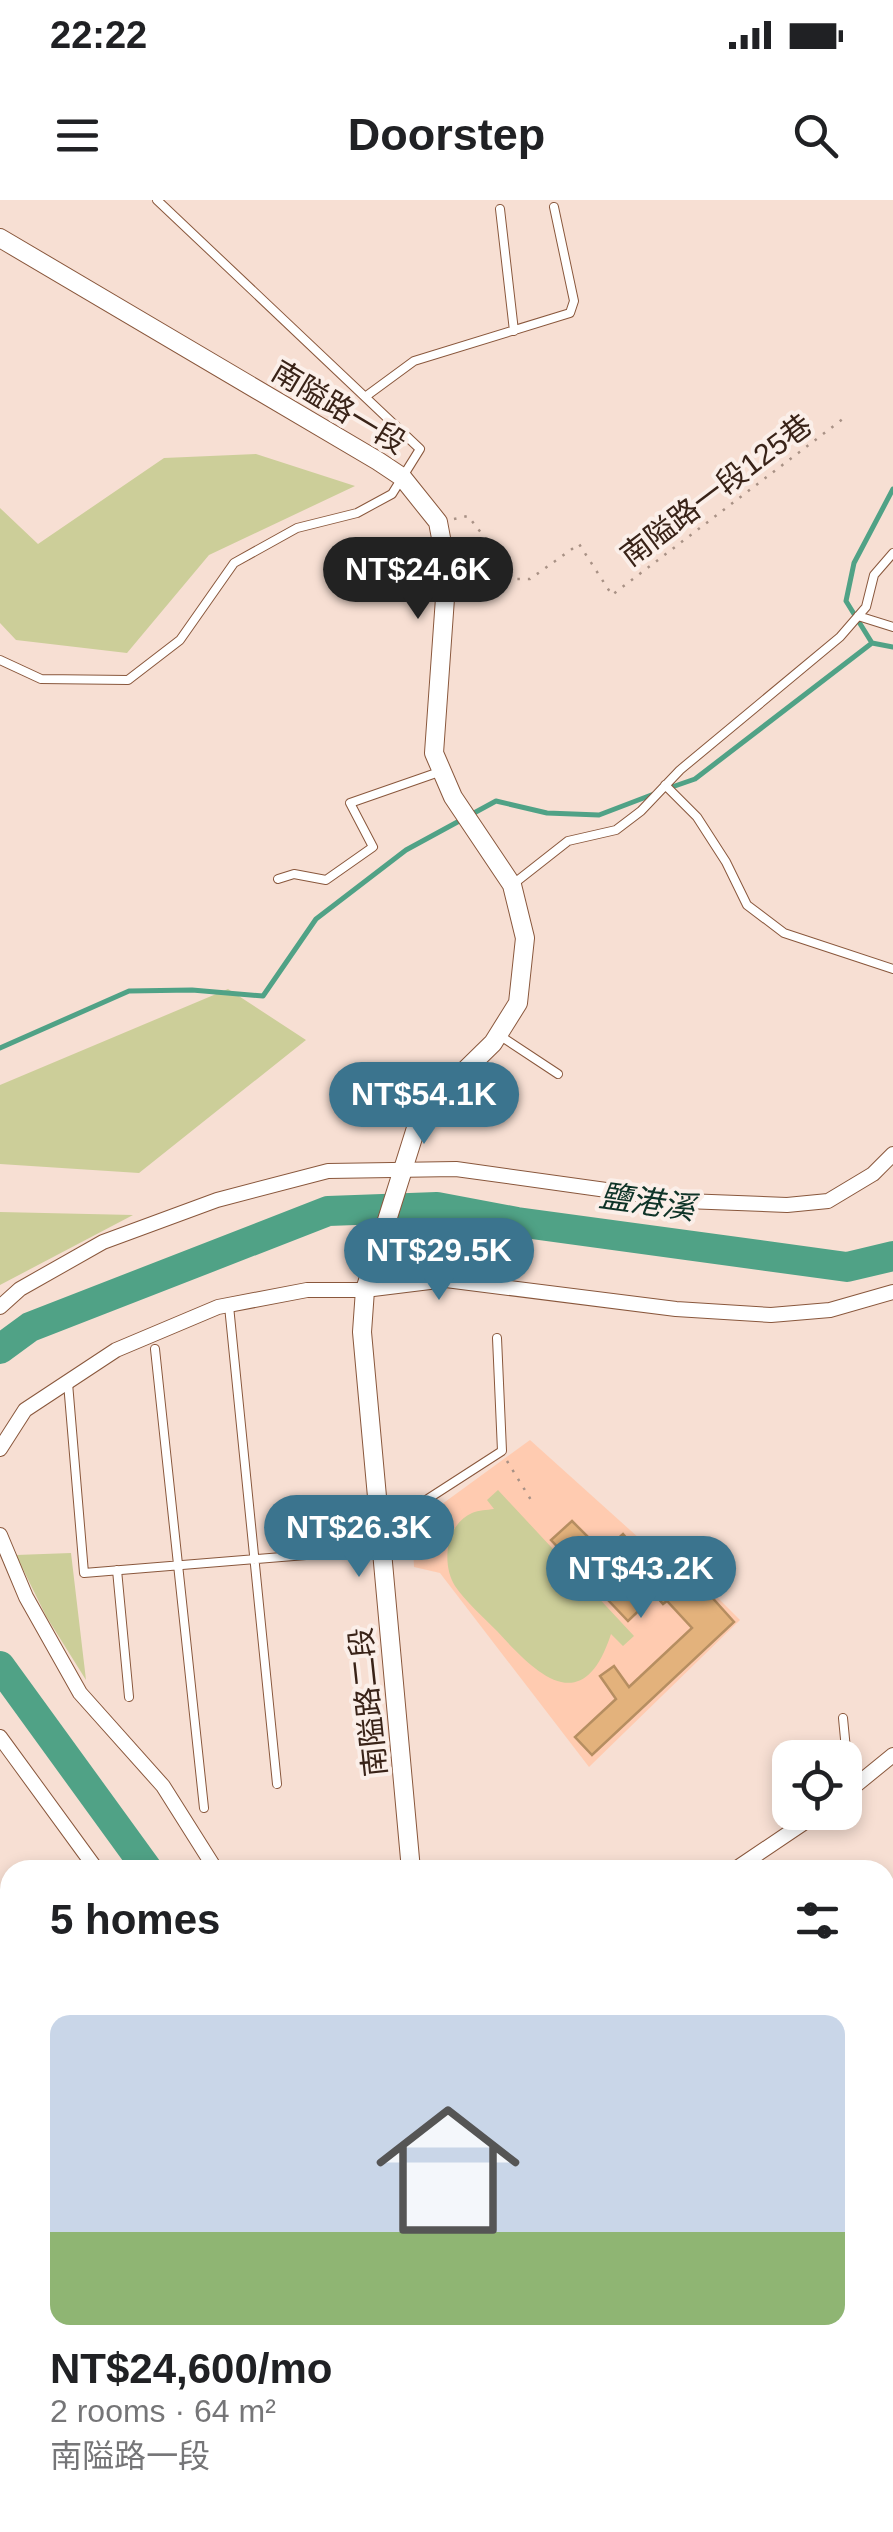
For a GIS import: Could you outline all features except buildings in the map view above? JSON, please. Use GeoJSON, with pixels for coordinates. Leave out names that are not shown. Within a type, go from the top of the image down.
{"type":"FeatureCollection","features":[{"type":"Feature","properties":{"kind":"street","name":"南隘路一段"},"geometry":{"type":"LineString","coordinates":[[0,238],[402,477],[438,522],[447,570],[434,753],[453,797],[512,886],[525,938],[518,1003],[498,1034],[446,1089],[416,1128],[364,1290]]}},
{"type":"Feature","properties":{"kind":"street"},"geometry":{"type":"LineString","coordinates":[[0,1307],[20,1289],[102,1242],[216,1200],[328,1170],[456,1169],[685,1201],[787,1204],[828,1201],[873,1174],[893,1154]]}},
{"type":"Feature","properties":{"kind":"street"},"geometry":{"type":"LineString","coordinates":[[0,1450],[25,1410],[116,1350],[229,1304],[307,1290],[364,1290],[446,1280],[771,1316],[830,1310],[893,1292]]}},
{"type":"Feature","properties":{"kind":"street","name":"南隘路二段"},"geometry":{"type":"LineString","coordinates":[[364,1290],[362,1332],[379,1547],[410,1860]]}},
{"type":"Feature","properties":{"kind":"street"},"geometry":{"type":"LineString","coordinates":[[0,1534],[26,1597],[80,1693],[163,1786],[210,1860]]}},
{"type":"Feature","properties":{"kind":"street"},"geometry":{"type":"LineString","coordinates":[[0,1737],[90,1860]]}},
{"type":"Feature","properties":{"kind":"street"},"geometry":{"type":"LineString","coordinates":[[862,1780],[893,1754]]}},
{"type":"Feature","properties":{"kind":"street"},"geometry":{"type":"LineString","coordinates":[[749,1860],[793,1830]]}},
{"type":"Feature","properties":{"kind":"lane"},"geometry":{"type":"LineString","coordinates":[[0,660],[42,679],[128,680],[180,640],[234,562],[297,528],[357,513],[392,494],[420,450],[157,200]]}},
{"type":"Feature","properties":{"kind":"lane"},"geometry":{"type":"LineString","coordinates":[[365,397],[414,361],[570,313],[574,301],[554,207]]}},
{"type":"Feature","properties":{"kind":"lane"},"geometry":{"type":"LineString","coordinates":[[500,210],[514,331]]}},
{"type":"Feature","properties":{"kind":"lane"},"geometry":{"type":"LineString","coordinates":[[512,886],[568,841],[616,830],[805,663],[840,637],[866,607],[874,575],[893,553]]}},
{"type":"Feature","properties":{"kind":"lane"},"geometry":{"type":"LineString","coordinates":[[858,616],[893,627]]}},
{"type":"Feature","properties":{"kind":"lane"},"geometry":{"type":"LineString","coordinates":[[278,879],[294,874],[326,880],[373,847],[350,803],[442,771]]}},
{"type":"Feature","properties":{"kind":"lane"},"geometry":{"type":"LineString","coordinates":[[665,786],[697,818],[726,862],[747,905],[784,933],[893,969]]}},
{"type":"Feature","properties":{"kind":"lane"},"geometry":{"type":"LineString","coordinates":[[498,1034],[558,1074]]}},
{"type":"Feature","properties":{"kind":"lane"},"geometry":{"type":"LineString","coordinates":[[229,1304],[277,1784]]}},
{"type":"Feature","properties":{"kind":"lane"},"geometry":{"type":"LineString","coordinates":[[377,1515],[406,1514],[502,1451],[497,1338]]}},
{"type":"Feature","properties":{"kind":"lane"},"geometry":{"type":"LineString","coordinates":[[154,1349],[204,1808]]}},
{"type":"Feature","properties":{"kind":"lane"},"geometry":{"type":"LineString","coordinates":[[68,1382],[84,1574],[442,1544]]}},
{"type":"Feature","properties":{"kind":"lane"},"geometry":{"type":"LineString","coordinates":[[117,1570],[129,1697]]}},
{"type":"Feature","properties":{"kind":"lane"},"geometry":{"type":"LineString","coordinates":[[843,1718],[844,1740]]}},
{"type":"Feature","properties":{"kind":"path","name":"南隘路一段125巷"},"geometry":{"type":"LineString","coordinates":[[438,522],[468,516],[517,579],[530,579],[579,544],[612,595],[848,415]]}},
{"type":"Feature","properties":{"kind":"path"},"geometry":{"type":"LineString","coordinates":[[502,1451],[531,1500]]}},
{"type":"Feature","properties":{"kind":"shaded area"},"geometry":{"type":"Polygon","coordinates":[[[530,1440],[670,1566],[687,1567],[740,1620],[589,1767],[440,1573],[414,1567],[412,1526],[530,1440]]]}},
{"type":"Feature","properties":{"kind":"green space"},"geometry":{"type":"Polygon","coordinates":[[[256,454],[355,486],[209,555],[127,653],[16,640],[0,623],[0,508],[38,544],[164,458],[256,454]]]}},
{"type":"Feature","properties":{"kind":"green space"},"geometry":{"type":"Polygon","coordinates":[[[228,989],[306,1040],[139,1173],[0,1164],[0,1085],[228,989]]]}},
{"type":"Feature","properties":{"kind":"green space"},"geometry":{"type":"Polygon","coordinates":[[[0,1212],[133,1215],[0,1285],[0,1212]]]}},
{"type":"Feature","properties":{"kind":"green space"},"geometry":{"type":"Polygon","coordinates":[[[498,1490],[634,1636],[623,1646],[611,1634],[600,1660],[587,1676],[573,1682],[543,1674],[455,1586],[447,1556],[456,1526],[472,1513],[494,1509],[487,1500],[498,1490]]]}},
{"type":"Feature","properties":{"kind":"green space"},"geometry":{"type":"Polygon","coordinates":[[[71,1553],[86,1680],[46,1616],[16,1555],[71,1553]]]}},
{"type":"Feature","properties":{"kind":"waterway"},"geometry":{"type":"LineString","coordinates":[[893,489],[854,563],[846,601],[872,643],[893,647]]}},
{"type":"Feature","properties":{"kind":"waterway"},"geometry":{"type":"LineString","coordinates":[[669,788],[695,779],[872,643]]}},
{"type":"Feature","properties":{"kind":"waterway"},"geometry":{"type":"LineString","coordinates":[[0,1048],[129,991],[192,990],[263,996],[316,919],[406,850],[496,801],[547,813],[599,815],[654,794]]}},
{"type":"Feature","properties":{"kind":"waterway","name":"鹽港溪"},"geometry":{"type":"LineString","coordinates":[[0,1349],[30,1327],[328,1211],[437,1207],[517,1222],[847,1267],[893,1256]]}},
{"type":"Feature","properties":{"kind":"waterway","name":"鹽港溪"},"geometry":{"type":"LineString","coordinates":[[0,1666],[141,1860]]}}]}
